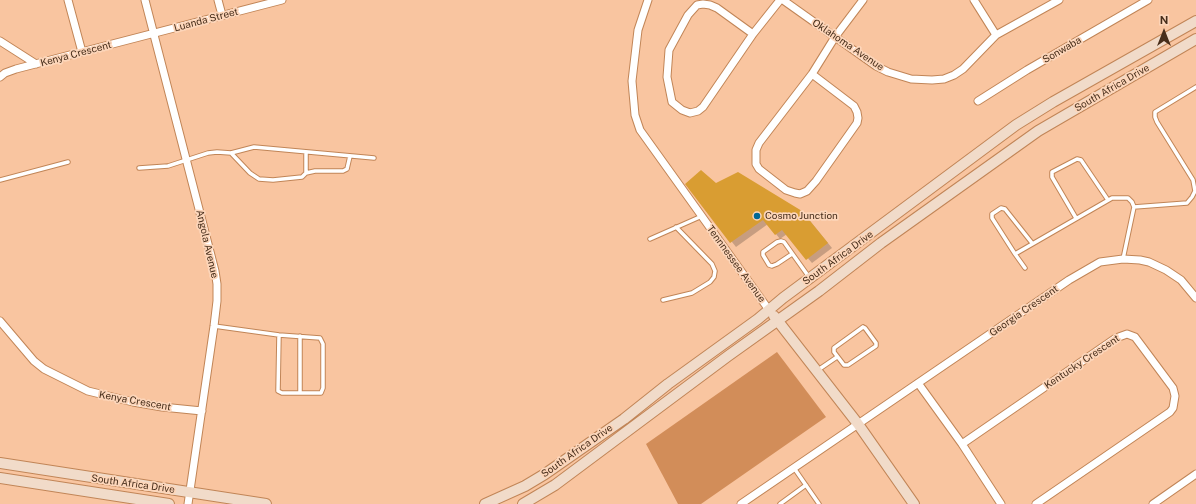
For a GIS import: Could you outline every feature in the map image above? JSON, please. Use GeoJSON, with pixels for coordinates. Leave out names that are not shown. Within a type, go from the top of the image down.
{"type":"FeatureCollection","features":[{"type":"Feature","properties":{"kind":"street"},"geometry":{"type":"LineString","coordinates":[[68,0],[82,52]]}},
{"type":"Feature","properties":{"kind":"street","name":"Angola Avenue"},"geometry":{"type":"LineString","coordinates":[[145,0],[216,271],[217,301],[214,326],[188,504]]}},
{"type":"Feature","properties":{"kind":"street"},"geometry":{"type":"LineString","coordinates":[[218,0],[222,15]]}},
{"type":"Feature","properties":{"kind":"street","name":"Luanda Street"},"geometry":{"type":"LineString","coordinates":[[153,34],[263,2],[282,0]]}},
{"type":"Feature","properties":{"kind":"street","name":"Tennnessee Avenue"},"geometry":{"type":"LineString","coordinates":[[648,0],[638,30],[632,81],[634,115],[640,130],[777,321],[858,424],[914,504]]}},
{"type":"Feature","properties":{"kind":"street"},"geometry":{"type":"LineString","coordinates":[[753,34],[713,6],[703,4],[697,5],[688,16],[669,50],[667,77],[672,102],[690,114],[703,107],[753,34],[780,0]]}},
{"type":"Feature","properties":{"kind":"street","name":"Oklahoma Avenue"},"geometry":{"type":"LineString","coordinates":[[783,0],[876,66],[888,72],[911,79],[932,80],[944,79],[954,75],[996,35],[1059,0]]}},
{"type":"Feature","properties":{"kind":"street"},"geometry":{"type":"LineString","coordinates":[[812,74],[854,106],[858,118],[857,123],[816,181],[807,191],[800,194],[786,190],[759,169],[756,164],[756,150],[759,143],[812,74],[835,37],[862,0]]}},
{"type":"Feature","properties":{"kind":"street"},"geometry":{"type":"LineString","coordinates":[[974,0],[996,35]]}},
{"type":"Feature","properties":{"kind":"street","name":"Sonwaba"},"geometry":{"type":"LineString","coordinates":[[978,101],[1027,70],[1148,0]]}},
{"type":"Feature","properties":{"kind":"street","name":"South Africa Drive"},"geometry":{"type":"LineString","coordinates":[[485,504],[519,489],[546,474],[624,419],[668,384],[1016,126],[1059,98],[1196,21]]}},
{"type":"Feature","properties":{"kind":"street","name":"Kenya Crescent"},"geometry":{"type":"LineString","coordinates":[[0,77],[5,73],[16,69],[153,34]]}},
{"type":"Feature","properties":{"kind":"street","name":"South Africa Drive"},"geometry":{"type":"LineString","coordinates":[[523,504],[555,485],[938,202],[1038,131],[1196,39]]}},
{"type":"Feature","properties":{"kind":"street"},"geometry":{"type":"LineString","coordinates":[[0,41],[36,64]]}},
{"type":"Feature","properties":{"kind":"street","name":"Georgia Crescent"},"geometry":{"type":"LineString","coordinates":[[742,504],[1084,270],[1100,262],[1123,259],[1140,260],[1158,266],[1181,280],[1196,298]]}},
{"type":"Feature","properties":{"kind":"street","name":"Kenya Crescent"},"geometry":{"type":"LineString","coordinates":[[0,321],[34,361],[44,369],[88,391],[133,402],[162,407],[202,411]]}},
{"type":"Feature","properties":{"kind":"street","name":"Kentucky Crescent"},"geometry":{"type":"LineString","coordinates":[[962,444],[1116,338],[1127,334],[1135,337],[1173,388],[1175,396],[1173,408],[1170,412],[1036,504]]}},
{"type":"Feature","properties":{"kind":"street"},"geometry":{"type":"LineString","coordinates":[[918,383],[962,444],[1002,504]]}},
{"type":"Feature","properties":{"kind":"street","name":"South Africa Drive"},"geometry":{"type":"LineString","coordinates":[[0,464],[266,504]]}},
{"type":"Feature","properties":{"kind":"street"},"geometry":{"type":"LineString","coordinates":[[1153,504],[1196,474]]}},
{"type":"Feature","properties":{"kind":"street","name":"South Africa Drive"},"geometry":{"type":"LineString","coordinates":[[0,478],[169,504]]}},
{"type":"Feature","properties":{"kind":"lane"},"geometry":{"type":"LineString","coordinates":[[1134,207],[1187,202],[1195,191],[1195,179],[1157,122],[1155,112],[1196,87]]}},
{"type":"Feature","properties":{"kind":"lane"},"geometry":{"type":"LineString","coordinates":[[139,168],[168,166],[208,153],[231,153],[254,147],[374,158]]}},
{"type":"Feature","properties":{"kind":"lane"},"geometry":{"type":"LineString","coordinates":[[306,152],[306,173]]}},
{"type":"Feature","properties":{"kind":"lane"},"geometry":{"type":"LineString","coordinates":[[231,153],[250,173],[259,179],[292,179],[302,177],[306,173],[314,170],[343,171],[347,169],[350,156]]}},
{"type":"Feature","properties":{"kind":"lane"},"geometry":{"type":"LineString","coordinates":[[1076,218],[1052,177],[1052,172],[1076,158],[1081,160],[1108,200]]}},
{"type":"Feature","properties":{"kind":"lane"},"geometry":{"type":"LineString","coordinates":[[0,180],[68,162]]}},
{"type":"Feature","properties":{"kind":"lane"},"geometry":{"type":"LineString","coordinates":[[1015,254],[1112,198],[1128,198],[1134,207],[1123,259]]}},
{"type":"Feature","properties":{"kind":"lane"},"geometry":{"type":"LineString","coordinates":[[1025,268],[992,218],[992,214],[1002,208],[1004,209],[1032,243]]}},
{"type":"Feature","properties":{"kind":"lane"},"geometry":{"type":"LineString","coordinates":[[650,239],[702,216]]}},
{"type":"Feature","properties":{"kind":"lane"},"geometry":{"type":"LineString","coordinates":[[663,300],[692,293],[710,282],[714,277],[715,271],[712,264],[676,227]]}},
{"type":"Feature","properties":{"kind":"lane"},"geometry":{"type":"LineString","coordinates":[[792,254],[772,266],[769,265],[764,259],[763,252],[776,242],[784,242],[810,278]]}},
{"type":"Feature","properties":{"kind":"lane"},"geometry":{"type":"LineString","coordinates":[[214,326],[279,335],[318,337],[322,340],[323,344],[322,392],[282,393],[277,390],[279,335]]}},
{"type":"Feature","properties":{"kind":"lane"},"geometry":{"type":"LineString","coordinates":[[863,327],[876,342],[876,347],[847,366],[843,365],[837,357],[833,350],[835,347],[863,327]]}},
{"type":"Feature","properties":{"kind":"lane"},"geometry":{"type":"LineString","coordinates":[[300,336],[300,393]]}},
{"type":"Feature","properties":{"kind":"lane"},"geometry":{"type":"LineString","coordinates":[[816,372],[837,357]]}},
{"type":"Feature","properties":{"kind":"lane"},"geometry":{"type":"LineString","coordinates":[[794,468],[820,504]]}},
{"type":"Feature","properties":{"kind":"lane"},"geometry":{"type":"LineString","coordinates":[[780,504],[806,485]]}},
{"type":"Feature","properties":{"kind":"shaded area"},"geometry":{"type":"Polygon","coordinates":[[[777,352],[826,417],[701,504],[678,504],[646,444],[777,352]]]}},
{"type":"Feature","properties":{"kind":"building","name":"Cosmo Junction"},"geometry":{"type":"Polygon","coordinates":[[[701,170],[716,183],[738,172],[802,211],[828,243],[806,260],[782,230],[775,235],[763,220],[730,243],[685,184],[701,170]]]}},
{"type":"Feature","properties":{"kind":"place","name":"Cosmo Junction"},"geometry":{"type":"Point","coordinates":[757,216]}}]}
